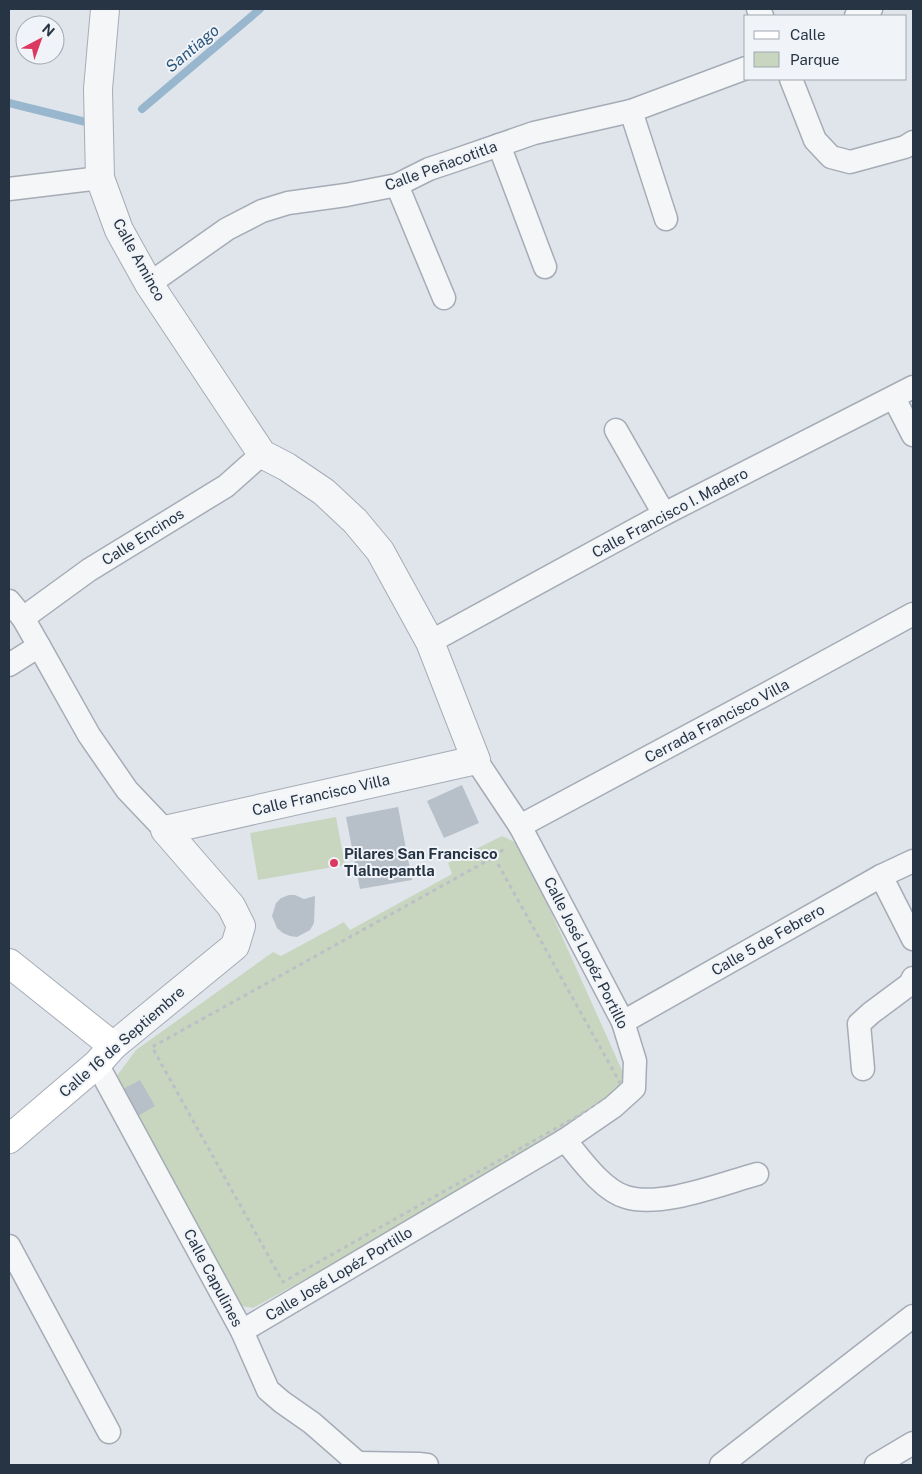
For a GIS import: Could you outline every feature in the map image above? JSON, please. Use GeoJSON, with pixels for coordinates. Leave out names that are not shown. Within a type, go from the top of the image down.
{"type":"FeatureCollection","features":[{"type":"Feature","properties":{"kind":"main road"},"geometry":{"type":"LineString","coordinates":[[9,963],[105,1055]]}},
{"type":"Feature","properties":{"kind":"main road","name":"Calle 16 de Septiembre"},"geometry":{"type":"LineString","coordinates":[[9,1139],[105,1055]]}},
{"type":"Feature","properties":{"kind":"street","name":"Calle Aminco"},"geometry":{"type":"LineString","coordinates":[[105,9],[98,89],[100,178],[119,230],[149,284],[262,454]]}},
{"type":"Feature","properties":{"kind":"street"},"geometry":{"type":"LineString","coordinates":[[858,15],[871,9]]}},
{"type":"Feature","properties":{"kind":"street","name":"Calle Peñacotitla"},"geometry":{"type":"LineString","coordinates":[[149,284],[227,229],[262,210],[288,203],[346,196],[397,185],[429,170],[499,145],[534,134],[632,111],[744,69]]}},
{"type":"Feature","properties":{"kind":"street"},"geometry":{"type":"LineString","coordinates":[[791,80],[815,140],[831,157],[850,162],[910,152]]}},
{"type":"Feature","properties":{"kind":"street"},"geometry":{"type":"LineString","coordinates":[[632,111],[666,219]]}},
{"type":"Feature","properties":{"kind":"street"},"geometry":{"type":"LineString","coordinates":[[499,145],[545,267]]}},
{"type":"Feature","properties":{"kind":"street"},"geometry":{"type":"LineString","coordinates":[[9,189],[100,178]]}},
{"type":"Feature","properties":{"kind":"street"},"geometry":{"type":"LineString","coordinates":[[397,185],[444,298]]}},
{"type":"Feature","properties":{"kind":"street"},"geometry":{"type":"LineString","coordinates":[[904,392],[913,435]]}},
{"type":"Feature","properties":{"kind":"street","name":"Calle Francisco I. Madero"},"geometry":{"type":"LineString","coordinates":[[430,642],[664,514],[904,392]]}},
{"type":"Feature","properties":{"kind":"street"},"geometry":{"type":"LineString","coordinates":[[616,430],[664,514]]}},
{"type":"Feature","properties":{"kind":"street","name":"Calle Encinos"},"geometry":{"type":"LineString","coordinates":[[23,618],[89,570],[226,486],[262,454]]}},
{"type":"Feature","properties":{"kind":"street","name":"Calle José Lopéz Portillo"},"geometry":{"type":"LineString","coordinates":[[242,1331],[565,1140],[613,1107],[634,1088],[635,1061],[623,1022],[520,826],[476,760],[430,642],[380,551],[355,521],[324,492],[287,467],[262,454]]}},
{"type":"Feature","properties":{"kind":"street"},"geometry":{"type":"LineString","coordinates":[[9,601],[23,618],[89,735],[127,790],[165,830]]}},
{"type":"Feature","properties":{"kind":"street","name":"Cerrada Francisco Villa"},"geometry":{"type":"LineString","coordinates":[[520,826],[913,614]]}},
{"type":"Feature","properties":{"kind":"street"},"geometry":{"type":"LineString","coordinates":[[9,666],[39,646]]}},
{"type":"Feature","properties":{"kind":"street","name":"Calle Francisco Villa"},"geometry":{"type":"LineString","coordinates":[[165,830],[476,760]]}},
{"type":"Feature","properties":{"kind":"street","name":"Calle 16 de Septiembre"},"geometry":{"type":"LineString","coordinates":[[105,1055],[236,946],[241,926],[231,906],[165,830]]}},
{"type":"Feature","properties":{"kind":"street","name":"Calle 5 de Febrero"},"geometry":{"type":"LineString","coordinates":[[623,1022],[881,876],[913,860]]}},
{"type":"Feature","properties":{"kind":"street"},"geometry":{"type":"LineString","coordinates":[[881,876],[913,939]]}},
{"type":"Feature","properties":{"kind":"street"},"geometry":{"type":"LineString","coordinates":[[863,1070],[859,1024],[910,984],[913,978]]}},
{"type":"Feature","properties":{"kind":"street","name":"Calle Capulines"},"geometry":{"type":"LineString","coordinates":[[105,1055],[242,1331],[268,1390],[312,1423],[359,1464]]}},
{"type":"Feature","properties":{"kind":"street"},"geometry":{"type":"LineString","coordinates":[[565,1140],[589,1170],[609,1188],[625,1197],[646,1200],[669,1199],[757,1174]]}},
{"type":"Feature","properties":{"kind":"street"},"geometry":{"type":"LineString","coordinates":[[9,1246],[109,1432]]}},
{"type":"Feature","properties":{"kind":"street"},"geometry":{"type":"LineString","coordinates":[[721,1465],[913,1316]]}},
{"type":"Feature","properties":{"kind":"street"},"geometry":{"type":"LineString","coordinates":[[876,1465],[913,1443]]}},
{"type":"Feature","properties":{"kind":"street"},"geometry":{"type":"LineString","coordinates":[[359,1464],[427,1465]]}},
{"type":"Feature","properties":{"kind":"path"},"geometry":{"type":"LineString","coordinates":[[494,857],[624,1090],[283,1282],[152,1047],[494,857]]}},
{"type":"Feature","properties":{"kind":"green space"},"geometry":{"type":"Polygon","coordinates":[[[336,817],[345,865],[258,880],[250,833],[336,817]]]}},
{"type":"Feature","properties":{"kind":"green space"},"geometry":{"type":"Polygon","coordinates":[[[502,836],[521,845],[629,1086],[627,1102],[253,1308],[242,1306],[116,1077],[136,1050],[273,952],[281,956],[344,922],[350,930],[452,874],[448,863],[502,836]]]}},
{"type":"Feature","properties":{"kind":"building"},"geometry":{"type":"Polygon","coordinates":[[[462,785],[479,823],[444,838],[427,801],[462,785]]]}},
{"type":"Feature","properties":{"kind":"building"},"geometry":{"type":"Polygon","coordinates":[[[398,807],[412,880],[360,889],[346,817],[398,807]]]}},
{"type":"Feature","properties":{"kind":"building"},"geometry":{"type":"Polygon","coordinates":[[[295,895],[304,899],[315,896],[314,923],[310,930],[297,937],[283,933],[277,928],[272,916],[276,903],[281,898],[295,895]]]}},
{"type":"Feature","properties":{"kind":"building"},"geometry":{"type":"Polygon","coordinates":[[[140,1080],[155,1106],[138,1116],[123,1089],[140,1080]]]}},
{"type":"Feature","properties":{"kind":"waterway","name":"Santiago"},"geometry":{"type":"LineString","coordinates":[[142,109],[260,9]]}},
{"type":"Feature","properties":{"kind":"waterway","name":"Santiago"},"geometry":{"type":"LineString","coordinates":[[9,103],[94,124]]}},
{"type":"Feature","properties":{"kind":"place","name":"Pilares San Francisco Tlalnepantla"},"geometry":{"type":"Point","coordinates":[334,863]}}]}
